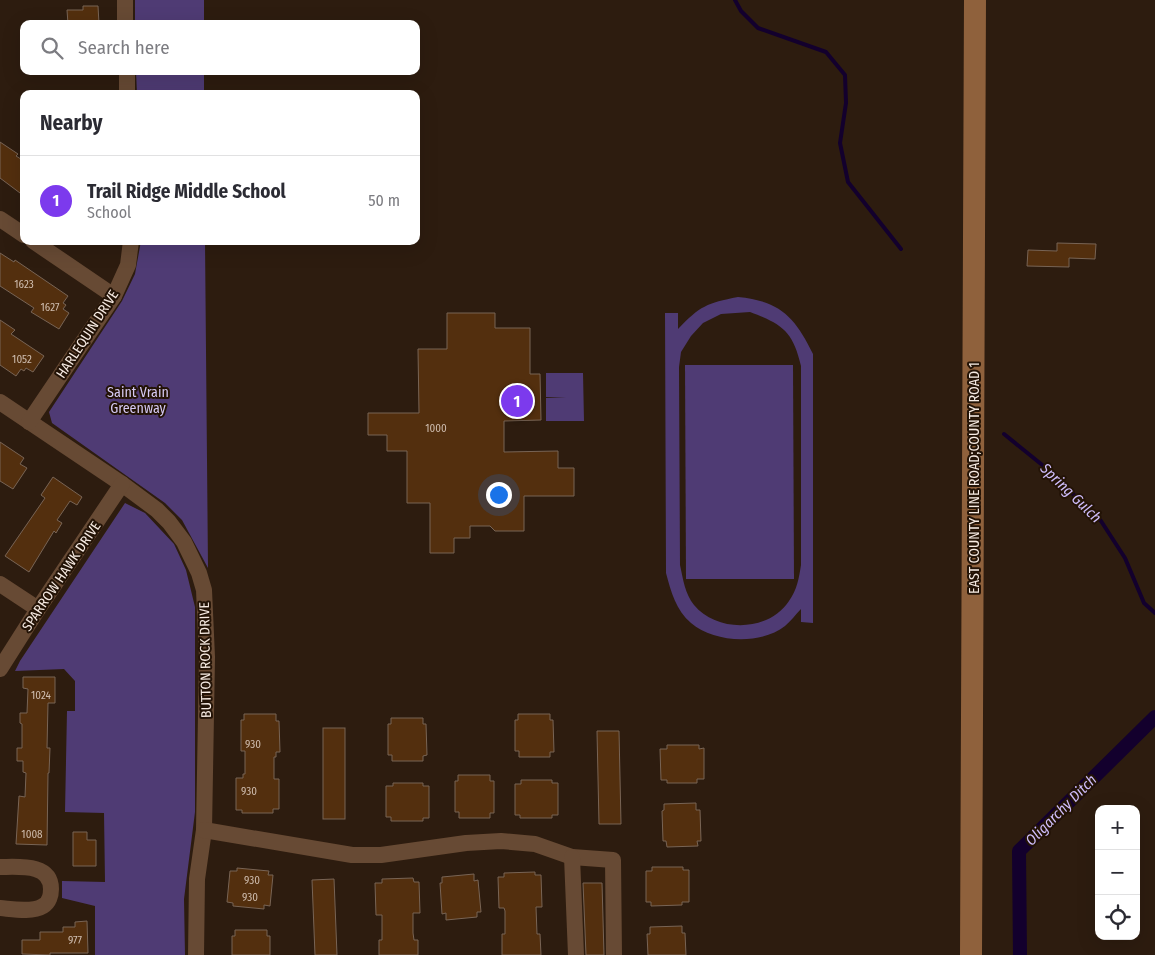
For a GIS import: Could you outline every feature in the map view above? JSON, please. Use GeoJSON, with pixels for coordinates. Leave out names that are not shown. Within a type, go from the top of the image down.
{"type":"FeatureCollection","features":[{"type":"Feature","properties":{"kind":"main road","name":"EAST COUNTY LINE ROAD;COUNTY ROAD 1"},"geometry":{"type":"LineString","coordinates":[[971,955],[976,0]]}},
{"type":"Feature","properties":{"kind":"street"},"geometry":{"type":"LineString","coordinates":[[125,0],[125,20]]}},
{"type":"Feature","properties":{"kind":"street"},"geometry":{"type":"LineString","coordinates":[[127,75],[127,90]]}},
{"type":"Feature","properties":{"kind":"street"},"geometry":{"type":"LineString","coordinates":[[0,219],[20,232]]}},
{"type":"Feature","properties":{"kind":"street"},"geometry":{"type":"LineString","coordinates":[[39,245],[114,296]]}},
{"type":"Feature","properties":{"kind":"street","name":"HARLEQUIN DRIVE"},"geometry":{"type":"LineString","coordinates":[[29,422],[114,296],[128,265],[130,245]]}},
{"type":"Feature","properties":{"kind":"street","name":"BUTTON ROCK DRIVE"},"geometry":{"type":"LineString","coordinates":[[0,402],[158,510],[169,522],[192,555],[200,574],[204,590],[207,657],[204,830],[197,879],[196,955]]}},
{"type":"Feature","properties":{"kind":"street","name":"SPARROW HAWK DRIVE"},"geometry":{"type":"LineString","coordinates":[[0,669],[122,484]]}},
{"type":"Feature","properties":{"kind":"street"},"geometry":{"type":"LineString","coordinates":[[0,584],[38,609]]}},
{"type":"Feature","properties":{"kind":"street"},"geometry":{"type":"LineString","coordinates":[[204,830],[352,855],[381,855],[466,843],[501,841],[535,844],[572,857],[612,860],[614,955]]}},
{"type":"Feature","properties":{"kind":"street"},"geometry":{"type":"LineString","coordinates":[[572,857],[576,955]]}},
{"type":"Feature","properties":{"kind":"street"},"geometry":{"type":"LineString","coordinates":[[0,867],[27,867],[42,871],[49,879],[51,892],[48,901],[42,907],[31,909],[0,908]]}},
{"type":"Feature","properties":{"kind":"green space"},"geometry":{"type":"Polygon","coordinates":[[[135,0],[204,0],[204,20],[135,20],[135,0]]]}},
{"type":"Feature","properties":{"kind":"green space"},"geometry":{"type":"Polygon","coordinates":[[[136,75],[204,75],[204,90],[137,90],[136,75]]]}},
{"type":"Feature","properties":{"kind":"green space","name":"Saint Vrain Greenway"},"geometry":{"type":"Polygon","coordinates":[[[140,245],[205,245],[208,568],[182,520],[165,503],[52,423],[49,412],[122,301],[135,274],[140,245]]]}},
{"type":"Feature","properties":{"kind":"green space"},"geometry":{"type":"Polygon","coordinates":[[[738,297],[753,299],[775,307],[784,313],[800,330],[813,354],[813,623],[801,622],[801,609],[785,626],[775,632],[751,639],[725,638],[712,635],[691,623],[681,612],[672,594],[666,573],[665,313],[678,313],[678,329],[698,310],[738,297]],[[750,312],[721,314],[703,323],[691,336],[681,352],[679,367],[680,565],[683,581],[691,601],[704,614],[716,621],[743,625],[769,619],[780,611],[794,593],[801,565],[801,366],[794,344],[784,330],[778,325],[750,312]]]}},
{"type":"Feature","properties":{"kind":"green space"},"geometry":{"type":"Polygon","coordinates":[[[685,365],[793,365],[794,579],[686,579],[685,365]]]}},
{"type":"Feature","properties":{"kind":"green space"},"geometry":{"type":"Polygon","coordinates":[[[546,373],[583,373],[584,421],[546,421],[546,398],[566,397],[546,397],[546,373]]]}},
{"type":"Feature","properties":{"kind":"green space"},"geometry":{"type":"Polygon","coordinates":[[[125,503],[145,513],[174,544],[186,570],[195,607],[195,812],[184,899],[185,955],[95,955],[95,906],[62,898],[62,881],[105,882],[104,813],[65,812],[67,711],[75,711],[75,681],[64,669],[15,671],[125,503]]]}},
{"type":"Feature","properties":{"kind":"building"},"geometry":{"type":"Polygon","coordinates":[[[83,6],[98,6],[99,20],[68,20],[67,10],[83,10],[83,6]]]}},
{"type":"Feature","properties":{"kind":"building"},"geometry":{"type":"Polygon","coordinates":[[[0,142],[18,154],[16,156],[20,158],[20,193],[0,178],[0,142]]]}},
{"type":"Feature","properties":{"kind":"building"},"geometry":{"type":"Polygon","coordinates":[[[1057,243],[1096,244],[1095,259],[1069,258],[1069,267],[1027,266],[1028,250],[1057,251],[1057,243]]]}},
{"type":"Feature","properties":{"kind":"building"},"geometry":{"type":"Polygon","coordinates":[[[0,253],[14,262],[15,260],[68,296],[63,303],[66,305],[63,309],[69,313],[59,329],[31,312],[34,308],[0,286],[0,253]]]}},
{"type":"Feature","properties":{"kind":"building"},"geometry":{"type":"Polygon","coordinates":[[[447,313],[495,313],[495,328],[530,328],[530,374],[540,374],[541,420],[504,421],[504,452],[558,451],[558,468],[574,468],[574,496],[524,496],[524,531],[495,531],[490,526],[470,526],[470,538],[454,538],[454,553],[430,553],[430,503],[407,503],[407,451],[387,451],[387,435],[368,435],[368,413],[419,413],[418,349],[447,349],[447,313]]]}},
{"type":"Feature","properties":{"kind":"building"},"geometry":{"type":"Polygon","coordinates":[[[0,320],[15,330],[11,334],[44,356],[33,372],[26,368],[24,371],[21,369],[16,376],[0,365],[0,320]]]}},
{"type":"Feature","properties":{"kind":"building"},"geometry":{"type":"Polygon","coordinates":[[[0,442],[24,458],[20,464],[27,468],[13,489],[0,481],[0,442]]]}},
{"type":"Feature","properties":{"kind":"building"},"geometry":{"type":"Polygon","coordinates":[[[53,477],[82,497],[77,505],[70,501],[57,520],[62,523],[56,533],[54,531],[29,572],[5,556],[45,498],[41,495],[53,477]]]}},
{"type":"Feature","properties":{"kind":"building"},"geometry":{"type":"Polygon","coordinates":[[[23,677],[55,677],[55,703],[48,703],[47,748],[50,748],[47,845],[16,844],[19,796],[25,797],[26,773],[23,772],[23,761],[17,761],[17,748],[22,748],[20,713],[27,713],[28,689],[23,688],[23,677]]]}},
{"type":"Feature","properties":{"kind":"building"},"geometry":{"type":"Polygon","coordinates":[[[244,714],[276,714],[276,721],[279,721],[280,752],[276,752],[276,757],[274,757],[274,779],[279,779],[279,809],[273,809],[273,813],[242,813],[242,810],[236,810],[236,778],[243,778],[243,774],[245,774],[245,751],[241,751],[241,720],[244,720],[244,714]]]}},
{"type":"Feature","properties":{"kind":"building"},"geometry":{"type":"Polygon","coordinates":[[[518,714],[550,714],[550,720],[553,720],[554,752],[550,752],[550,757],[519,757],[519,751],[515,751],[515,720],[518,720],[518,714]]]}},
{"type":"Feature","properties":{"kind":"building"},"geometry":{"type":"Polygon","coordinates":[[[391,718],[423,718],[423,724],[426,724],[427,755],[423,756],[423,761],[392,761],[392,755],[388,755],[388,724],[391,724],[391,718]]]}},
{"type":"Feature","properties":{"kind":"building"},"geometry":{"type":"Polygon","coordinates":[[[323,728],[345,728],[345,819],[323,819],[323,728]]]}},
{"type":"Feature","properties":{"kind":"building"},"geometry":{"type":"Polygon","coordinates":[[[597,731],[619,731],[621,824],[599,824],[597,731]]]}},
{"type":"Feature","properties":{"kind":"building"},"geometry":{"type":"Polygon","coordinates":[[[667,745],[699,745],[699,749],[704,748],[704,779],[697,779],[697,783],[667,783],[667,780],[661,780],[660,749],[667,749],[667,745]]]}},
{"type":"Feature","properties":{"kind":"building"},"geometry":{"type":"Polygon","coordinates":[[[458,775],[490,775],[490,781],[494,781],[494,813],[490,813],[490,818],[459,818],[459,812],[455,812],[455,781],[458,781],[458,775]]]}},
{"type":"Feature","properties":{"kind":"building"},"geometry":{"type":"Polygon","coordinates":[[[521,780],[552,780],[552,783],[558,783],[558,815],[552,815],[552,818],[520,818],[520,815],[515,815],[515,784],[521,784],[521,780]]]}},
{"type":"Feature","properties":{"kind":"building"},"geometry":{"type":"Polygon","coordinates":[[[393,783],[423,783],[423,786],[429,786],[429,818],[423,818],[423,821],[391,821],[391,817],[386,817],[386,786],[393,786],[393,783]]]}},
{"type":"Feature","properties":{"kind":"building"},"geometry":{"type":"Polygon","coordinates":[[[696,803],[696,810],[700,810],[701,841],[697,841],[698,846],[667,847],[666,841],[663,841],[662,811],[664,810],[664,804],[696,803]]]}},
{"type":"Feature","properties":{"kind":"building"},"geometry":{"type":"Polygon","coordinates":[[[73,832],[87,832],[87,840],[96,840],[96,866],[73,866],[73,832]]]}},
{"type":"Feature","properties":{"kind":"building"},"geometry":{"type":"Polygon","coordinates":[[[652,867],[683,867],[683,870],[689,870],[689,902],[682,902],[682,905],[651,906],[651,902],[646,902],[646,871],[652,871],[652,867]]]}},
{"type":"Feature","properties":{"kind":"building"},"geometry":{"type":"Polygon","coordinates":[[[237,868],[269,871],[268,875],[273,875],[270,906],[264,905],[264,909],[233,906],[233,903],[227,902],[230,871],[237,871],[237,868]]]}},
{"type":"Feature","properties":{"kind":"building"},"geometry":{"type":"Polygon","coordinates":[[[535,872],[535,875],[541,875],[542,907],[536,907],[537,934],[540,934],[541,955],[502,955],[502,934],[505,934],[505,911],[504,908],[499,908],[498,877],[504,877],[504,873],[535,872]]]}},
{"type":"Feature","properties":{"kind":"building"},"geometry":{"type":"Polygon","coordinates":[[[474,874],[474,881],[478,880],[481,912],[477,912],[477,917],[446,920],[446,913],[442,914],[440,883],[442,883],[442,877],[474,874]]]}},
{"type":"Feature","properties":{"kind":"building"},"geometry":{"type":"Polygon","coordinates":[[[413,878],[414,882],[419,882],[420,913],[413,913],[413,933],[414,940],[418,940],[418,955],[379,955],[379,940],[382,940],[382,915],[376,915],[375,883],[382,883],[382,879],[413,878]]]}},
{"type":"Feature","properties":{"kind":"building"},"geometry":{"type":"Polygon","coordinates":[[[334,879],[337,955],[315,955],[312,880],[334,879]]]}},
{"type":"Feature","properties":{"kind":"building"},"geometry":{"type":"Polygon","coordinates":[[[583,883],[602,883],[604,955],[586,955],[583,883]]]}},
{"type":"Feature","properties":{"kind":"building"},"geometry":{"type":"Polygon","coordinates":[[[87,921],[88,953],[22,954],[22,940],[40,940],[40,932],[63,932],[63,927],[75,927],[75,922],[87,921]]]}},
{"type":"Feature","properties":{"kind":"building"},"geometry":{"type":"Polygon","coordinates":[[[682,926],[682,933],[685,933],[686,955],[648,955],[647,934],[650,934],[650,927],[682,926]]]}},
{"type":"Feature","properties":{"kind":"building"},"geometry":{"type":"Polygon","coordinates":[[[235,930],[267,930],[267,936],[270,936],[270,955],[232,955],[232,936],[235,936],[235,930]]]}},
{"type":"Feature","properties":{"kind":"waterway","name":"Spring Gulch"},"geometry":{"type":"LineString","coordinates":[[735,0],[741,11],[758,28],[826,52],[845,75],[846,103],[840,143],[848,182],[901,249]]}},
{"type":"Feature","properties":{"kind":"waterway","name":"Spring Gulch"},"geometry":{"type":"LineString","coordinates":[[1004,434],[1046,468],[1101,521],[1125,558],[1144,603],[1155,613]]}},
{"type":"Feature","properties":{"kind":"waterway","name":"Oligarchy Ditch"},"geometry":{"type":"LineString","coordinates":[[1020,955],[1019,851],[1155,717]]}},
{"type":"Feature","properties":{"kind":"place","name":"Trail Ridge Middle School"},"geometry":{"type":"Point","coordinates":[517,401]}}]}
